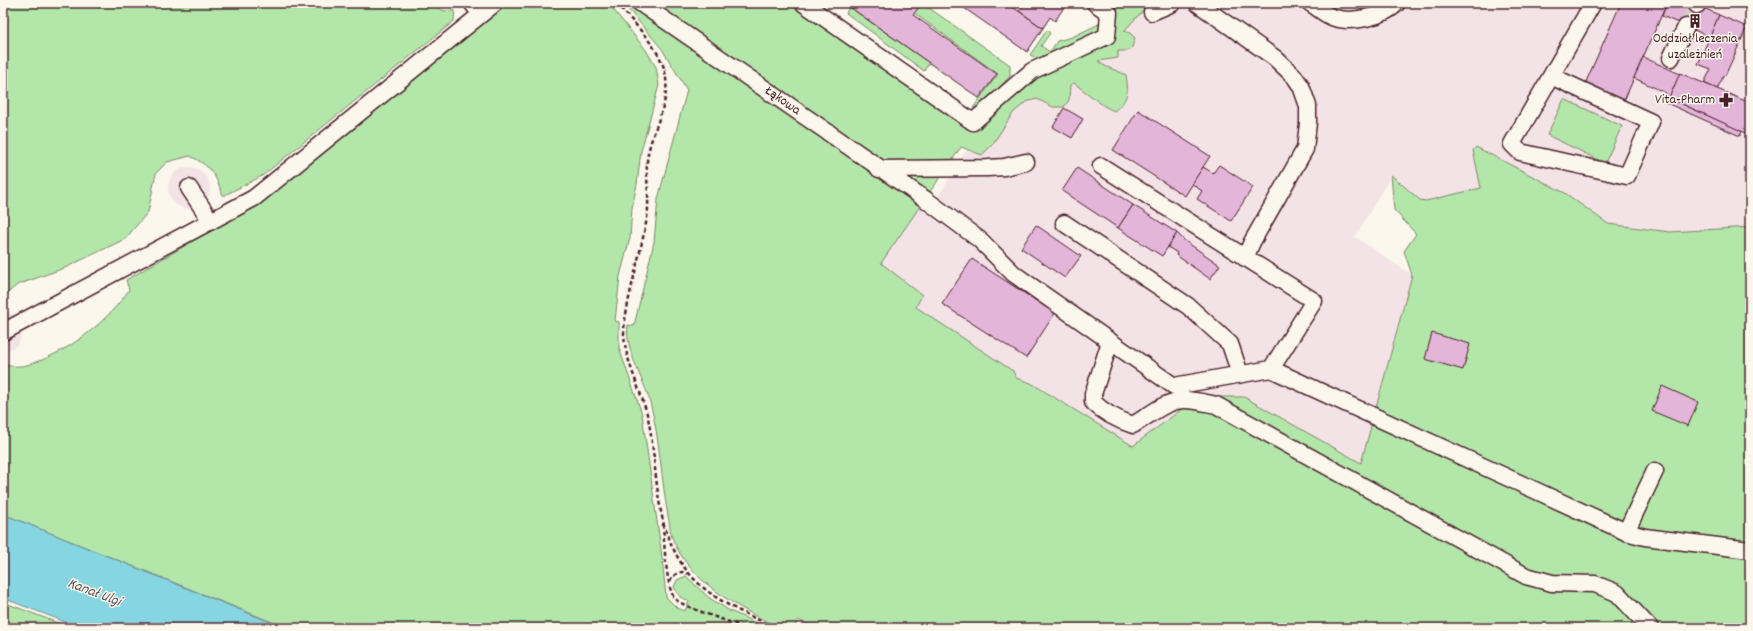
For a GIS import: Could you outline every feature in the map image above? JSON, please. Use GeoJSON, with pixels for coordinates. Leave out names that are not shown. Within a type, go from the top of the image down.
{"type":"FeatureCollection","features":[{"type":"Feature","properties":{"kind":"lane"},"geometry":{"type":"LineString","coordinates":[[3,332],[254,198],[477,9],[495,3]]}},
{"type":"Feature","properties":{"kind":"lane","name":"Łąkowa"},"geometry":{"type":"LineString","coordinates":[[640,3],[879,169],[925,199],[980,240],[1014,274],[1174,386],[1271,369]]}},
{"type":"Feature","properties":{"kind":"lane"},"geometry":{"type":"LineString","coordinates":[[803,3],[973,122],[1032,71],[1107,36],[1109,13],[1095,3]]}},
{"type":"Feature","properties":{"kind":"lane"},"geometry":{"type":"LineString","coordinates":[[1152,12],[1173,3]]}},
{"type":"Feature","properties":{"kind":"lane"},"geometry":{"type":"LineString","coordinates":[[1197,3],[1275,58],[1294,76],[1301,86],[1308,106],[1305,149],[1252,242],[1245,258]]}},
{"type":"Feature","properties":{"kind":"lane"},"geometry":{"type":"LineString","coordinates":[[1310,3],[1332,17],[1353,19],[1376,17],[1397,3]]}},
{"type":"Feature","properties":{"kind":"lane"},"geometry":{"type":"LineString","coordinates":[[1551,76],[1651,122],[1627,176],[1520,152],[1512,144],[1551,76],[1593,3]]}},
{"type":"Feature","properties":{"kind":"lane"},"geometry":{"type":"LineString","coordinates":[[1671,58],[1686,27]]}},
{"type":"Feature","properties":{"kind":"lane"},"geometry":{"type":"LineString","coordinates":[[879,169],[988,168],[1004,167],[1026,162]]}},
{"type":"Feature","properties":{"kind":"lane"},"geometry":{"type":"LineString","coordinates":[[1101,166],[1314,302],[1271,369],[1626,532],[1645,537],[1750,550]]}},
{"type":"Feature","properties":{"kind":"lane"},"geometry":{"type":"LineString","coordinates":[[189,188],[211,221]]}},
{"type":"Feature","properties":{"kind":"lane"},"geometry":{"type":"LineString","coordinates":[[1064,223],[1188,306],[1230,344],[1240,374]]}},
{"type":"Feature","properties":{"kind":"lane"},"geometry":{"type":"LineString","coordinates":[[1110,342],[1093,394],[1094,402],[1099,407],[1120,420],[1133,425],[1165,405],[1179,400],[1216,404],[1526,576],[1552,583],[1595,584],[1617,593],[1650,628]]}},
{"type":"Feature","properties":{"kind":"lane"},"geometry":{"type":"LineString","coordinates":[[1626,532],[1655,471]]}},
{"type":"Feature","properties":{"kind":"path"},"geometry":{"type":"LineString","coordinates":[[616,3],[658,56],[665,70],[667,82],[667,96],[650,147],[647,161],[649,192],[647,218],[626,312],[624,347],[646,410],[650,429],[663,522],[670,588],[673,596],[679,602],[746,628]]}},
{"type":"Feature","properties":{"kind":"path"},"geometry":{"type":"LineString","coordinates":[[663,522],[680,562],[692,577]]}},
{"type":"Feature","properties":{"kind":"path"},"geometry":{"type":"LineString","coordinates":[[670,588],[671,580],[676,574],[685,572],[708,592],[725,604],[777,628]]}},
{"type":"Feature","properties":{"kind":"shaded area"},"geometry":{"type":"Polygon","coordinates":[[[1150,3],[1750,3],[1750,227],[1670,232],[1608,224],[1565,193],[1473,151],[1482,188],[1426,201],[1420,200],[1391,176],[1355,237],[1412,275],[1361,463],[1244,397],[1215,397],[1186,406],[1133,446],[1032,383],[1015,378],[1013,371],[916,307],[922,295],[881,263],[930,192],[938,197],[982,124],[1111,45],[1150,3]]]}},
{"type":"Feature","properties":{"kind":"shaded area"},"geometry":{"type":"Polygon","coordinates":[[[189,167],[204,173],[210,188],[204,203],[189,209],[174,203],[168,188],[174,173],[189,167]]]}},
{"type":"Feature","properties":{"kind":"shaded area"},"geometry":{"type":"Polygon","coordinates":[[[3,311],[9,312],[20,319],[23,332],[18,345],[7,351],[3,351],[3,311]]]}},
{"type":"Feature","properties":{"kind":"green space"},"geometry":{"type":"Polygon","coordinates":[[[3,3],[431,3],[442,10],[455,10],[454,21],[262,176],[223,196],[218,182],[212,172],[197,160],[190,156],[167,162],[156,173],[148,212],[125,239],[67,267],[17,285],[3,297],[3,3]]]}},
{"type":"Feature","properties":{"kind":"green space"},"geometry":{"type":"Polygon","coordinates":[[[505,3],[608,3],[646,50],[656,67],[659,85],[641,151],[632,208],[630,238],[620,276],[615,321],[619,322],[619,348],[642,414],[662,557],[666,597],[677,608],[685,611],[689,601],[680,597],[674,587],[677,580],[686,576],[708,597],[730,611],[768,628],[287,628],[3,514],[3,365],[24,366],[31,364],[55,354],[79,339],[101,322],[129,290],[126,280],[260,202],[505,3]]]}},
{"type":"Feature","properties":{"kind":"green space"},"geometry":{"type":"Polygon","coordinates":[[[623,3],[632,3],[921,205],[881,263],[922,295],[916,307],[1013,371],[1016,378],[1031,383],[1133,446],[1186,406],[1215,397],[1244,397],[1361,463],[1412,275],[1404,251],[1416,234],[1394,210],[1391,175],[1420,200],[1426,201],[1481,188],[1473,150],[1476,147],[1565,193],[1608,224],[1670,232],[1750,227],[1750,628],[812,628],[812,626],[798,620],[795,626],[786,628],[771,623],[746,611],[702,580],[678,551],[671,533],[658,444],[650,402],[629,344],[628,325],[634,326],[654,242],[658,199],[687,90],[662,49],[623,3]]]}},
{"type":"Feature","properties":{"kind":"green space"},"geometry":{"type":"Polygon","coordinates":[[[653,3],[790,3],[963,124],[1022,81],[1115,31],[1117,18],[1114,3],[1150,3],[1124,31],[1130,33],[1135,38],[1132,47],[1128,51],[1118,51],[1118,58],[1098,61],[1126,75],[1127,91],[1125,99],[1119,107],[1114,111],[1104,106],[1074,83],[1070,85],[1069,100],[1064,107],[1053,107],[1037,99],[1026,102],[1013,113],[992,145],[982,155],[961,147],[930,192],[653,3]]]}},
{"type":"Feature","properties":{"kind":"green space"},"geometry":{"type":"Polygon","coordinates":[[[922,3],[1010,65],[1010,76],[981,108],[973,108],[998,74],[914,13],[922,3]]]}},
{"type":"Feature","properties":{"kind":"green space"},"geometry":{"type":"Polygon","coordinates":[[[849,7],[929,63],[924,71],[846,13],[849,7]]]}},
{"type":"Feature","properties":{"kind":"green space"},"geometry":{"type":"Polygon","coordinates":[[[1101,23],[1101,32],[1039,59],[1030,55],[1047,30],[1050,33],[1041,46],[1050,52],[1057,41],[1072,37],[1101,23]]]}},
{"type":"Feature","properties":{"kind":"green space"},"geometry":{"type":"Polygon","coordinates":[[[1564,99],[1622,126],[1605,163],[1547,135],[1564,99]]]}},
{"type":"Feature","properties":{"kind":"green space"},"geometry":{"type":"Polygon","coordinates":[[[3,602],[71,628],[3,628],[3,602]]]}},
{"type":"Feature","properties":{"kind":"water","name":"Kanał Ulgi"},"geometry":{"type":"Polygon","coordinates":[[[3,514],[285,628],[81,628],[3,598],[3,514]]]}},
{"type":"Feature","properties":{"kind":"building"},"geometry":{"type":"Polygon","coordinates":[[[844,3],[922,3],[913,15],[997,74],[979,98],[844,3]]]}},
{"type":"Feature","properties":{"kind":"building"},"geometry":{"type":"Polygon","coordinates":[[[957,3],[1007,3],[1043,28],[1027,52],[957,3]]]}},
{"type":"Feature","properties":{"kind":"building"},"geometry":{"type":"Polygon","coordinates":[[[1025,3],[1067,3],[1055,21],[1050,17],[1043,28],[1019,11],[1025,3]]]}},
{"type":"Feature","properties":{"kind":"building"},"geometry":{"type":"Polygon","coordinates":[[[1621,3],[1667,3],[1623,103],[1584,86],[1621,3]]]}},
{"type":"Feature","properties":{"kind":"building","name":"Oddział leczenia uzależnień"},"geometry":{"type":"Polygon","coordinates":[[[1667,3],[1693,3],[1719,15],[1710,37],[1662,16],[1667,3]]]}},
{"type":"Feature","properties":{"kind":"building"},"geometry":{"type":"Polygon","coordinates":[[[1719,15],[1747,27],[1725,76],[1724,75],[1717,89],[1704,83],[1711,69],[1698,64],[1719,15]]]}},
{"type":"Feature","properties":{"kind":"building"},"geometry":{"type":"Polygon","coordinates":[[[1643,57],[1680,74],[1669,98],[1742,131],[1740,136],[1662,101],[1666,93],[1634,78],[1643,57]]]}},
{"type":"Feature","properties":{"kind":"building"},"geometry":{"type":"Polygon","coordinates":[[[1680,73],[1750,103],[1750,135],[1669,98],[1680,73]]]}},
{"type":"Feature","properties":{"kind":"building"},"geometry":{"type":"Polygon","coordinates":[[[1064,108],[1083,119],[1072,138],[1053,127],[1064,108]]]}},
{"type":"Feature","properties":{"kind":"building"},"geometry":{"type":"Polygon","coordinates":[[[1138,110],[1210,156],[1185,196],[1113,150],[1138,110]]]}},
{"type":"Feature","properties":{"kind":"building"},"geometry":{"type":"Polygon","coordinates":[[[1219,165],[1253,187],[1231,221],[1197,199],[1202,191],[1192,184],[1203,167],[1213,173],[1219,165]]]}},
{"type":"Feature","properties":{"kind":"building"},"geometry":{"type":"Polygon","coordinates":[[[1077,168],[1133,205],[1118,228],[1062,191],[1077,168]]]}},
{"type":"Feature","properties":{"kind":"building"},"geometry":{"type":"Polygon","coordinates":[[[1133,205],[1177,233],[1162,256],[1118,228],[1133,205]]]}},
{"type":"Feature","properties":{"kind":"building"},"geometry":{"type":"Polygon","coordinates":[[[1036,225],[1081,256],[1065,278],[1021,248],[1036,225]]]}},
{"type":"Feature","properties":{"kind":"building"},"geometry":{"type":"Polygon","coordinates":[[[1177,233],[1185,241],[1220,265],[1210,279],[1176,255],[1177,253],[1168,247],[1177,233]]]}},
{"type":"Feature","properties":{"kind":"building"},"geometry":{"type":"Polygon","coordinates":[[[972,259],[1055,313],[1026,358],[942,304],[972,259]]]}},
{"type":"Feature","properties":{"kind":"building"},"geometry":{"type":"Polygon","coordinates":[[[1432,333],[1470,344],[1463,370],[1425,359],[1432,333]]]}},
{"type":"Feature","properties":{"kind":"building"},"geometry":{"type":"Polygon","coordinates":[[[1662,386],[1698,402],[1688,426],[1652,411],[1662,386]]]}},
{"type":"Feature","properties":{"kind":"tunnel"},"geometry":{"type":"LineString","coordinates":[[1686,27],[1697,5]]}},
{"type":"Feature","properties":{"kind":"place","name":"Oddział leczenia uzależnień"},"geometry":{"type":"Point","coordinates":[1695,21]}},
{"type":"Feature","properties":{"kind":"place","name":"Vita-Pharm"},"geometry":{"type":"Point","coordinates":[1726,100]}}]}
